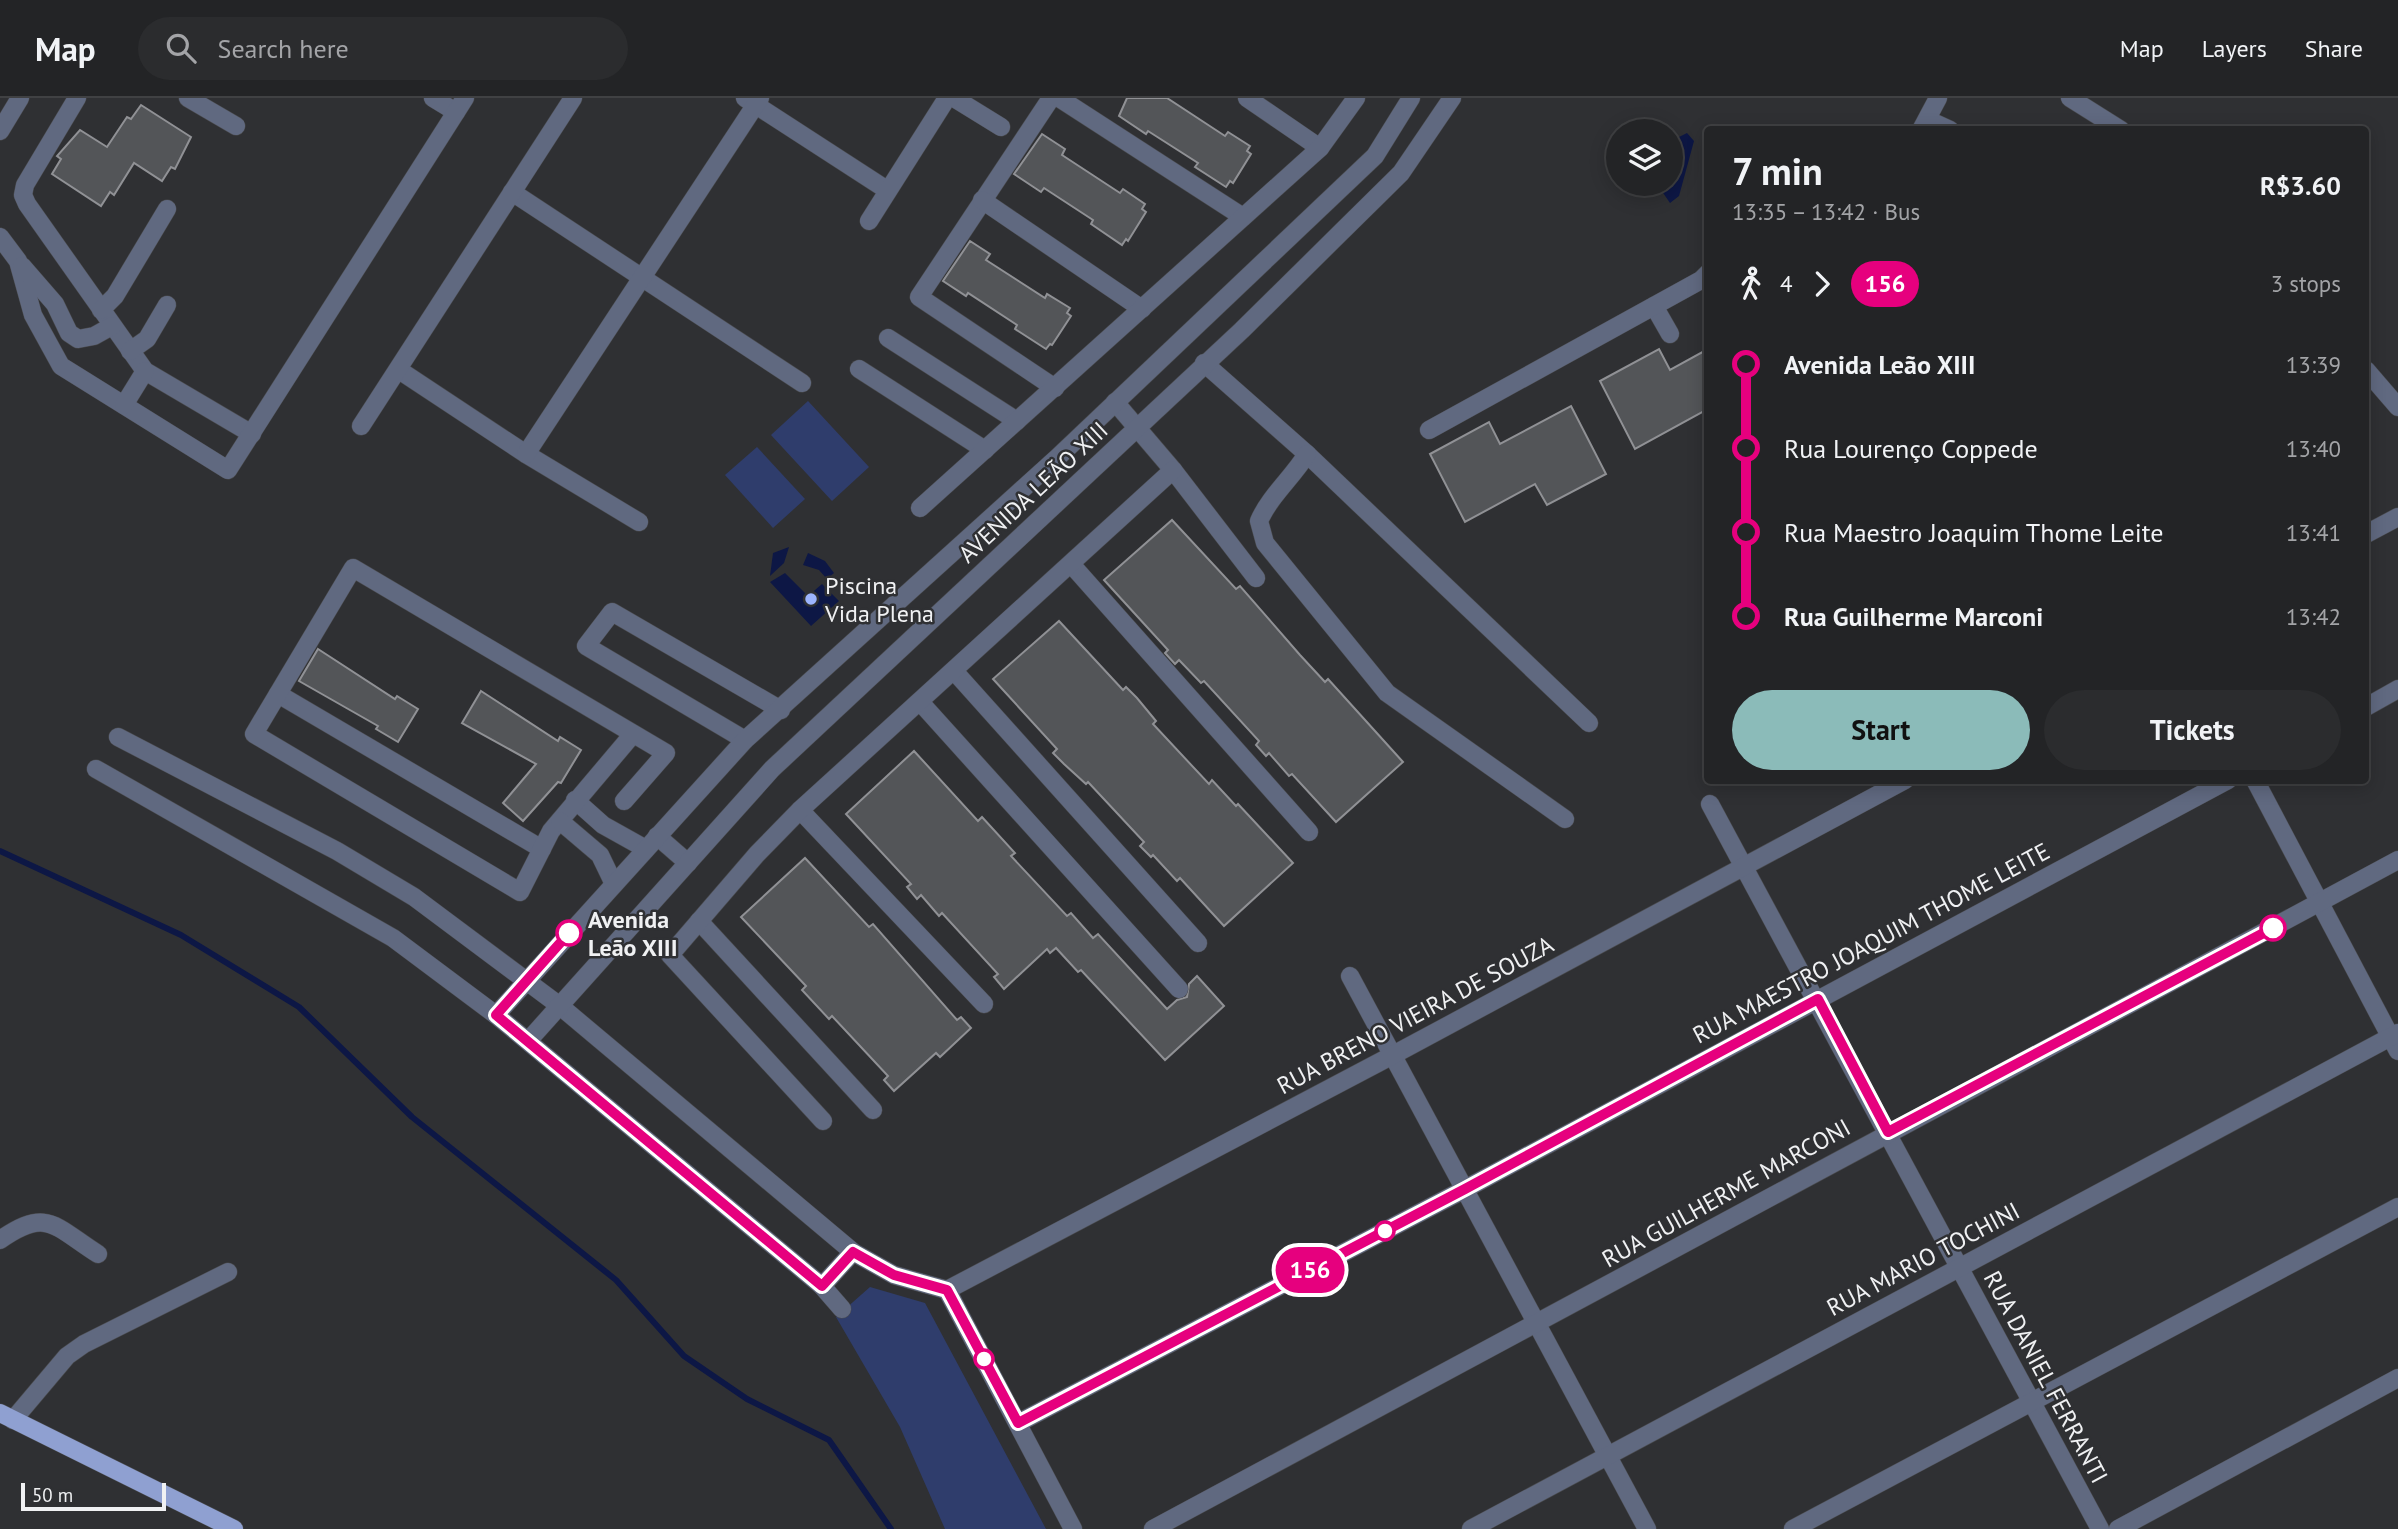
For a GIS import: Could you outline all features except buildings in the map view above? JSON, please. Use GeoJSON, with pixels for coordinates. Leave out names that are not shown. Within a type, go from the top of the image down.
{"type":"FeatureCollection","features":[{"type":"Feature","properties":{"kind":"main road"},"geometry":{"type":"LineString","coordinates":[[7,1416],[234,1529]]}},
{"type":"Feature","properties":{"kind":"street"},"geometry":{"type":"LineString","coordinates":[[0,131],[20,98]]}},
{"type":"Feature","properties":{"kind":"street"},"geometry":{"type":"LineString","coordinates":[[77,98],[25,185],[23,195],[145,371],[252,435]]}},
{"type":"Feature","properties":{"kind":"street"},"geometry":{"type":"LineString","coordinates":[[188,98],[236,126]]}},
{"type":"Feature","properties":{"kind":"street"},"geometry":{"type":"LineString","coordinates":[[18,261],[33,314],[61,366],[228,470],[460,105],[433,98]]}},
{"type":"Feature","properties":{"kind":"street"},"geometry":{"type":"LineString","coordinates":[[361,426],[573,98]]}},
{"type":"Feature","properties":{"kind":"street"},"geometry":{"type":"LineString","coordinates":[[869,221],[947,98]]}},
{"type":"Feature","properties":{"kind":"street"},"geometry":{"type":"LineString","coordinates":[[954,98],[1001,127]]}},
{"type":"Feature","properties":{"kind":"street"},"geometry":{"type":"LineString","coordinates":[[1051,98],[919,297],[1055,388]]}},
{"type":"Feature","properties":{"kind":"street"},"geometry":{"type":"LineString","coordinates":[[1059,98],[1243,217]]}},
{"type":"Feature","properties":{"kind":"street"},"geometry":{"type":"LineString","coordinates":[[1247,98],[1320,148]]}},
{"type":"Feature","properties":{"kind":"street"},"geometry":{"type":"LineString","coordinates":[[920,508],[1320,148],[1356,98]]}},
{"type":"Feature","properties":{"kind":"street","name":"AVENIDA LEÃO XIII"},"geometry":{"type":"LineString","coordinates":[[496,1015],[745,740],[781,710],[1115,402],[1375,156],[1411,98]]}},
{"type":"Feature","properties":{"kind":"street","name":"AVENIDA LEÃO XIII"},"geometry":{"type":"LineString","coordinates":[[528,1041],[772,769],[1242,330],[1401,173],[1452,98]]}},
{"type":"Feature","properties":{"kind":"street"},"geometry":{"type":"LineString","coordinates":[[1925,125],[1938,98]]}},
{"type":"Feature","properties":{"kind":"street"},"geometry":{"type":"LineString","coordinates":[[2070,98],[2115,126]]}},
{"type":"Feature","properties":{"kind":"street"},"geometry":{"type":"LineString","coordinates":[[526,454],[641,280],[754,100],[887,190]]}},
{"type":"Feature","properties":{"kind":"street"},"geometry":{"type":"LineString","coordinates":[[512,192],[641,280],[802,383]]}},
{"type":"Feature","properties":{"kind":"street"},"geometry":{"type":"LineString","coordinates":[[982,200],[1142,309]]}},
{"type":"Feature","properties":{"kind":"street"},"geometry":{"type":"LineString","coordinates":[[101,310],[115,296],[167,209]]}},
{"type":"Feature","properties":{"kind":"street"},"geometry":{"type":"LineString","coordinates":[[0,237],[55,304],[69,332],[78,339],[94,336],[112,326]]}},
{"type":"Feature","properties":{"kind":"street"},"geometry":{"type":"LineString","coordinates":[[1429,430],[1704,277]]}},
{"type":"Feature","properties":{"kind":"street"},"geometry":{"type":"LineString","coordinates":[[130,351],[147,339],[167,305]]}},
{"type":"Feature","properties":{"kind":"street"},"geometry":{"type":"LineString","coordinates":[[1654,306],[1670,334]]}},
{"type":"Feature","properties":{"kind":"street"},"geometry":{"type":"LineString","coordinates":[[888,338],[1017,421]]}},
{"type":"Feature","properties":{"kind":"street"},"geometry":{"type":"LineString","coordinates":[[1204,363],[1307,454],[1589,723]]}},
{"type":"Feature","properties":{"kind":"street"},"geometry":{"type":"LineString","coordinates":[[859,369],[985,450]]}},
{"type":"Feature","properties":{"kind":"street"},"geometry":{"type":"LineString","coordinates":[[399,370],[526,454],[639,522]]}},
{"type":"Feature","properties":{"kind":"street"},"geometry":{"type":"LineString","coordinates":[[124,405],[145,371]]}},
{"type":"Feature","properties":{"kind":"street"},"geometry":{"type":"LineString","coordinates":[[2369,373],[2398,407]]}},
{"type":"Feature","properties":{"kind":"street"},"geometry":{"type":"LineString","coordinates":[[1115,402],[1173,470],[1256,578]]}},
{"type":"Feature","properties":{"kind":"street"},"geometry":{"type":"LineString","coordinates":[[1307,454],[1293,476],[1266,503],[1259,521],[1265,543],[1387,693],[1565,818]]}},
{"type":"Feature","properties":{"kind":"street"},"geometry":{"type":"LineString","coordinates":[[823,1121],[670,955],[800,810],[1173,470]]}},
{"type":"Feature","properties":{"kind":"street"},"geometry":{"type":"LineString","coordinates":[[2369,532],[2398,517]]}},
{"type":"Feature","properties":{"kind":"street"},"geometry":{"type":"LineString","coordinates":[[1071,564],[1309,832]]}},
{"type":"Feature","properties":{"kind":"street"},"geometry":{"type":"LineString","coordinates":[[624,800],[666,753],[353,568],[254,734],[520,892],[542,849],[575,800],[633,734]]}},
{"type":"Feature","properties":{"kind":"street"},"geometry":{"type":"LineString","coordinates":[[745,740],[586,646],[612,612],[781,710]]}},
{"type":"Feature","properties":{"kind":"street"},"geometry":{"type":"LineString","coordinates":[[955,671],[1198,943]]}},
{"type":"Feature","properties":{"kind":"street"},"geometry":{"type":"LineString","coordinates":[[2369,704],[2398,689]]}},
{"type":"Feature","properties":{"kind":"street"},"geometry":{"type":"LineString","coordinates":[[278,694],[542,849]]}},
{"type":"Feature","properties":{"kind":"street"},"geometry":{"type":"LineString","coordinates":[[920,703],[1179,989]]}},
{"type":"Feature","properties":{"kind":"street"},"geometry":{"type":"LineString","coordinates":[[118,737],[337,850],[414,897],[560,1006],[853,1252],[894,1275],[947,1290],[1073,1529]]}},
{"type":"Feature","properties":{"kind":"street"},"geometry":{"type":"LineString","coordinates":[[96,769],[393,939],[528,1041],[822,1286],[842,1309]]}},
{"type":"Feature","properties":{"kind":"street","name":"RUA BRENO VIEIRA DE SOUZA"},"geometry":{"type":"LineString","coordinates":[[947,1290],[1393,1055],[1898,784]]}},
{"type":"Feature","properties":{"kind":"street","name":"RUA MAESTRO JOAQUIM THOME LEITE"},"geometry":{"type":"LineString","coordinates":[[1018,1423],[1465,1189],[2221,784]]}},
{"type":"Feature","properties":{"kind":"street"},"geometry":{"type":"LineString","coordinates":[[2257,784],[2396,1040]]}},
{"type":"Feature","properties":{"kind":"street"},"geometry":{"type":"LineString","coordinates":[[575,800],[603,825],[652,842],[688,863]]}},
{"type":"Feature","properties":{"kind":"street","name":"RUA DANIEL FERRANTI"},"geometry":{"type":"LineString","coordinates":[[1710,804],[1818,999],[2100,1529]]}},
{"type":"Feature","properties":{"kind":"street"},"geometry":{"type":"LineString","coordinates":[[800,810],[984,1003]]}},
{"type":"Feature","properties":{"kind":"street"},"geometry":{"type":"LineString","coordinates":[[560,821],[600,855],[614,884]]}},
{"type":"Feature","properties":{"kind":"street","name":"RUA GUILHERME MARCONI"},"geometry":{"type":"LineString","coordinates":[[1153,1529],[2398,860]]}},
{"type":"Feature","properties":{"kind":"street"},"geometry":{"type":"LineString","coordinates":[[699,921],[873,1110]]}},
{"type":"Feature","properties":{"kind":"street"},"geometry":{"type":"LineString","coordinates":[[1350,976],[1647,1529]]}},
{"type":"Feature","properties":{"kind":"street","name":"RUA MARIO TOCHINI"},"geometry":{"type":"LineString","coordinates":[[1471,1529],[1959,1267],[2396,1040]]}},
{"type":"Feature","properties":{"kind":"street"},"geometry":{"type":"LineString","coordinates":[[1793,1529],[2398,1207]]}},
{"type":"Feature","properties":{"kind":"street"},"geometry":{"type":"LineString","coordinates":[[0,1240],[23,1224],[36,1220],[51,1224],[98,1254]]}},
{"type":"Feature","properties":{"kind":"street"},"geometry":{"type":"LineString","coordinates":[[822,1286],[853,1252]]}},
{"type":"Feature","properties":{"kind":"street"},"geometry":{"type":"LineString","coordinates":[[7,1416],[67,1356],[84,1344],[228,1272]]}},
{"type":"Feature","properties":{"kind":"street"},"geometry":{"type":"LineString","coordinates":[[2118,1529],[2398,1378]]}},
{"type":"Feature","properties":{"kind":"shaded area"},"geometry":{"type":"Polygon","coordinates":[[[1687,133],[1694,141],[1683,181],[1683,135],[1687,133]]]}},
{"type":"Feature","properties":{"kind":"shaded area"},"geometry":{"type":"Polygon","coordinates":[[[1665,196],[1679,196],[1670,203],[1665,196]]]}},
{"type":"Feature","properties":{"kind":"shaded area"},"geometry":{"type":"Polygon","coordinates":[[[808,401],[869,467],[832,501],[771,435],[808,401]]]}},
{"type":"Feature","properties":{"kind":"shaded area"},"geometry":{"type":"Polygon","coordinates":[[[757,447],[805,499],[773,528],[725,475],[757,447]]]}},
{"type":"Feature","properties":{"kind":"shaded area","name":"Piscina Vida Plena"},"geometry":{"type":"Polygon","coordinates":[[[789,547],[784,563],[770,576],[773,553],[789,547]]]}},
{"type":"Feature","properties":{"kind":"shaded area"},"geometry":{"type":"Polygon","coordinates":[[[808,553],[825,561],[834,573],[827,579],[819,570],[803,565],[808,553]]]}},
{"type":"Feature","properties":{"kind":"shaded area","name":"Piscina Vida Plena"},"geometry":{"type":"Polygon","coordinates":[[[785,573],[808,596],[822,584],[839,601],[811,626],[770,582],[785,573]]]}},
{"type":"Feature","properties":{"kind":"shaded area"},"geometry":{"type":"Polygon","coordinates":[[[870,1287],[925,1303],[1046,1529],[945,1529],[900,1427],[836,1317],[870,1287]]]}},
{"type":"Feature","properties":{"kind":"waterway"},"geometry":{"type":"LineString","coordinates":[[0,851],[181,935],[299,1007],[412,1117],[616,1280],[684,1356],[747,1399],[829,1440],[891,1529]]}},
{"type":"Feature","properties":{"kind":"bus line","name":"156"},"geometry":{"type":"LineString","coordinates":[[569,933],[496,1015],[822,1286],[853,1252],[894,1275],[947,1290],[1018,1423],[1465,1189],[1818,999],[1888,1132],[2273,928]]}},
{"type":"Feature","properties":{"kind":"place","name":"Piscina Vida Plena"},"geometry":{"type":"Point","coordinates":[811,599]}},
{"type":"Feature","properties":{"kind":"place","name":"Avenida Leão XIII"},"geometry":{"type":"Point","coordinates":[569,933]}}]}
